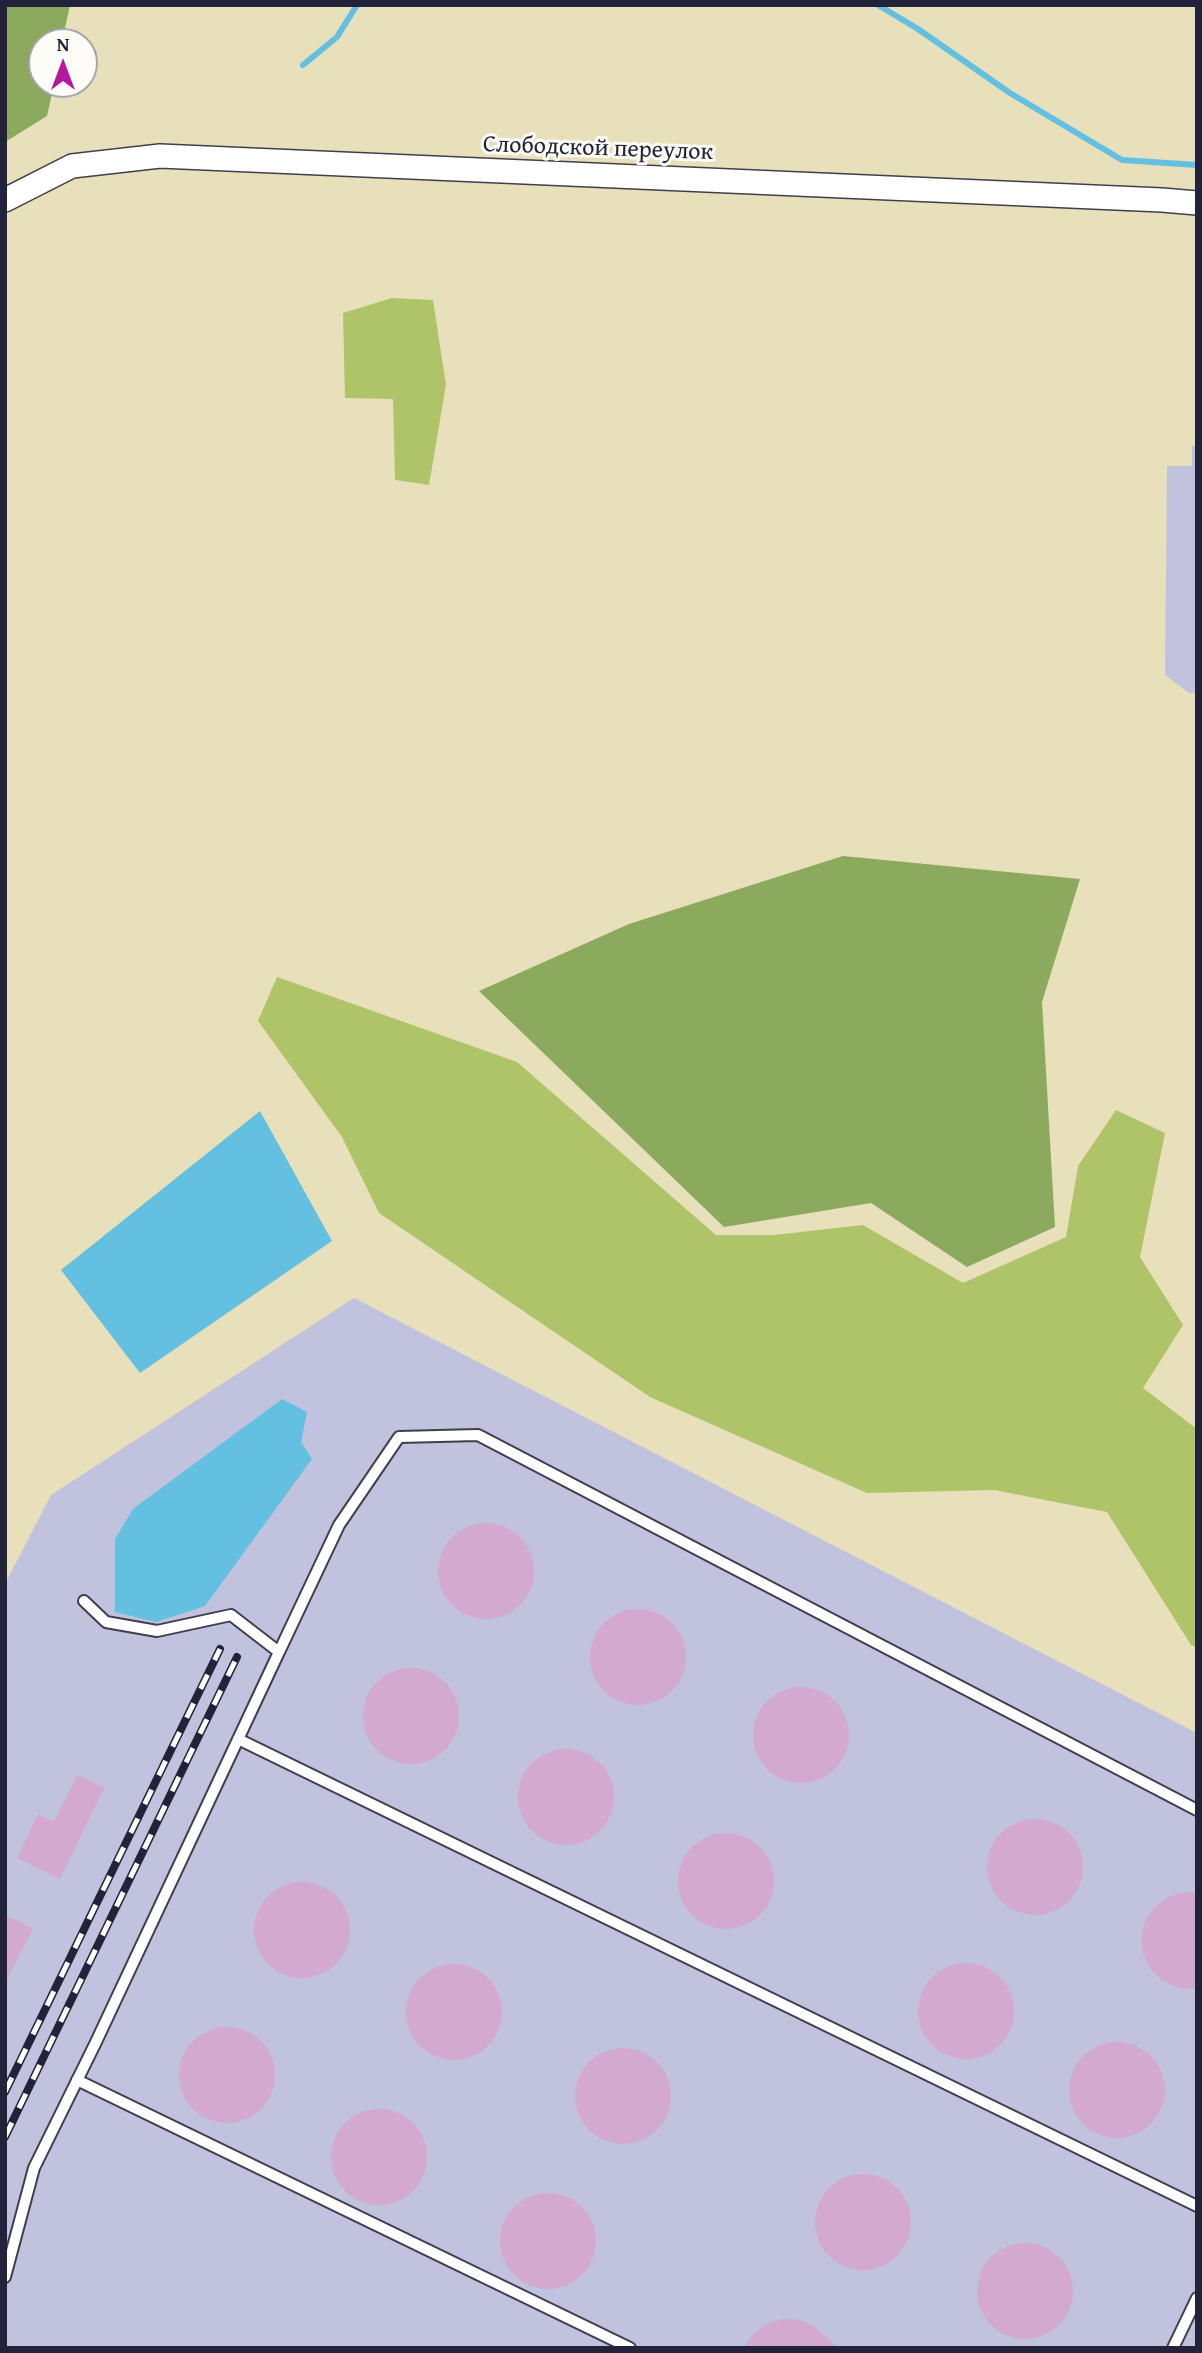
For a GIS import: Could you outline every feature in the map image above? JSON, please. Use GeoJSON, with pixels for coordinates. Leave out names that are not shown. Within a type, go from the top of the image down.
{"type":"FeatureCollection","features":[{"type":"Feature","properties":{"kind":"street","name":"Слободской переулок"},"geometry":{"type":"LineString","coordinates":[[5,200],[72,166],[160,156],[1197,203]]}},
{"type":"Feature","properties":{"kind":"lane"},"geometry":{"type":"LineString","coordinates":[[5,2277],[34,2168],[339,1525],[399,1437],[478,1435],[1197,1810]]}},
{"type":"Feature","properties":{"kind":"lane"},"geometry":{"type":"LineString","coordinates":[[83,1601],[106,1622],[157,1631],[231,1615],[279,1652]]}},
{"type":"Feature","properties":{"kind":"lane"},"geometry":{"type":"LineString","coordinates":[[238,1739],[1197,2206]]}},
{"type":"Feature","properties":{"kind":"lane"},"geometry":{"type":"LineString","coordinates":[[77,2080],[630,2348]]}},
{"type":"Feature","properties":{"kind":"lane"},"geometry":{"type":"LineString","coordinates":[[1173,2348],[1197,2298]]}},
{"type":"Feature","properties":{"kind":"shaded area"},"geometry":{"type":"Polygon","coordinates":[[[1197,445],[1197,693],[1189,693],[1165,675],[1167,466],[1192,466],[1192,446],[1197,445]]]}},
{"type":"Feature","properties":{"kind":"shaded area"},"geometry":{"type":"Polygon","coordinates":[[[354,1298],[1197,1733],[1197,2348],[5,2348],[5,1584],[51,1495],[354,1298]]]}},
{"type":"Feature","properties":{"kind":"green space"},"geometry":{"type":"Polygon","coordinates":[[[5,5],[70,5],[65,28],[28,28],[28,98],[51,98],[47,116],[5,142],[5,5]]]}},
{"type":"Feature","properties":{"kind":"green space"},"geometry":{"type":"Polygon","coordinates":[[[392,298],[433,300],[446,385],[429,485],[395,480],[393,399],[345,398],[343,313],[392,298]]]}},
{"type":"Feature","properties":{"kind":"green space"},"geometry":{"type":"Polygon","coordinates":[[[843,856],[1080,879],[1042,1002],[1055,1227],[967,1267],[871,1203],[724,1227],[479,991],[629,924],[843,856]]]}},
{"type":"Feature","properties":{"kind":"green space"},"geometry":{"type":"Polygon","coordinates":[[[277,977],[517,1062],[716,1235],[774,1235],[863,1225],[963,1283],[1066,1237],[1078,1166],[1116,1110],[1165,1133],[1140,1257],[1183,1325],[1143,1388],[1197,1429],[1197,1648],[1191,1645],[1107,1512],[994,1490],[867,1493],[650,1397],[379,1213],[342,1137],[258,1021],[277,977]]]}},
{"type":"Feature","properties":{"kind":"water"},"geometry":{"type":"Polygon","coordinates":[[[260,1111],[332,1241],[140,1373],[61,1270],[260,1111]]]}},
{"type":"Feature","properties":{"kind":"water"},"geometry":{"type":"Polygon","coordinates":[[[282,1399],[307,1412],[301,1442],[312,1459],[205,1606],[156,1622],[115,1612],[115,1539],[133,1509],[282,1399]]]}},
{"type":"Feature","properties":{"kind":"building"},"geometry":{"type":"Polygon","coordinates":[[[486,1523],[505,1526],[520,1537],[531,1552],[534,1571],[531,1590],[520,1605],[505,1616],[486,1619],[467,1616],[452,1605],[441,1590],[438,1571],[441,1552],[452,1537],[467,1526],[486,1523]]]}},
{"type":"Feature","properties":{"kind":"building"},"geometry":{"type":"Polygon","coordinates":[[[638,1609],[657,1612],[672,1623],[683,1638],[686,1657],[683,1676],[672,1691],[657,1702],[638,1705],[619,1702],[604,1691],[593,1676],[590,1657],[593,1638],[604,1623],[619,1612],[638,1609]]]}},
{"type":"Feature","properties":{"kind":"building"},"geometry":{"type":"Polygon","coordinates":[[[411,1668],[430,1671],[445,1682],[456,1697],[459,1716],[456,1735],[445,1750],[430,1761],[411,1764],[392,1761],[377,1750],[366,1735],[363,1716],[366,1697],[377,1682],[392,1671],[411,1668]]]}},
{"type":"Feature","properties":{"kind":"building"},"geometry":{"type":"Polygon","coordinates":[[[801,1687],[820,1690],[835,1701],[846,1716],[849,1735],[846,1754],[835,1769],[820,1780],[801,1783],[782,1780],[767,1769],[756,1754],[753,1735],[756,1716],[767,1701],[782,1690],[801,1687]]]}},
{"type":"Feature","properties":{"kind":"building"},"geometry":{"type":"Polygon","coordinates":[[[566,1749],[585,1752],[600,1763],[611,1778],[614,1797],[611,1816],[600,1831],[585,1842],[566,1845],[547,1842],[532,1831],[521,1816],[518,1797],[521,1778],[532,1763],[547,1752],[566,1749]]]}},
{"type":"Feature","properties":{"kind":"building"},"geometry":{"type":"Polygon","coordinates":[[[77,1775],[104,1788],[60,1879],[17,1858],[38,1814],[54,1822],[77,1775]]]}},
{"type":"Feature","properties":{"kind":"building"},"geometry":{"type":"Polygon","coordinates":[[[1035,1819],[1054,1822],[1069,1833],[1080,1848],[1083,1867],[1080,1886],[1069,1901],[1054,1912],[1035,1915],[1016,1912],[1001,1901],[990,1886],[987,1867],[990,1848],[1001,1833],[1016,1822],[1035,1819]]]}},
{"type":"Feature","properties":{"kind":"building"},"geometry":{"type":"Polygon","coordinates":[[[726,1833],[745,1836],[760,1847],[771,1862],[774,1881],[771,1900],[760,1915],[745,1926],[726,1929],[707,1926],[692,1915],[681,1900],[678,1881],[681,1862],[692,1847],[707,1836],[726,1833]]]}},
{"type":"Feature","properties":{"kind":"building"},"geometry":{"type":"Polygon","coordinates":[[[302,1882],[321,1885],[336,1896],[347,1911],[350,1930],[347,1949],[336,1964],[321,1975],[302,1978],[283,1975],[268,1964],[257,1949],[254,1930],[257,1911],[268,1896],[283,1885],[302,1882]]]}},
{"type":"Feature","properties":{"kind":"building"},"geometry":{"type":"Polygon","coordinates":[[[1184,1892],[1197,1893],[1197,1989],[1179,1988],[1163,1981],[1151,1970],[1143,1954],[1141,1938],[1145,1921],[1155,1907],[1168,1897],[1184,1892]]]}},
{"type":"Feature","properties":{"kind":"building"},"geometry":{"type":"Polygon","coordinates":[[[5,1915],[33,1929],[5,1982],[5,1915]]]}},
{"type":"Feature","properties":{"kind":"building"},"geometry":{"type":"Polygon","coordinates":[[[966,1963],[985,1966],[1000,1977],[1011,1992],[1014,2011],[1011,2030],[1000,2045],[985,2056],[966,2059],[947,2056],[932,2045],[921,2030],[918,2011],[921,1992],[932,1977],[947,1966],[966,1963]]]}},
{"type":"Feature","properties":{"kind":"building"},"geometry":{"type":"Polygon","coordinates":[[[454,1964],[473,1967],[488,1978],[499,1993],[502,2012],[499,2031],[488,2046],[473,2057],[454,2060],[435,2057],[420,2046],[409,2031],[406,2012],[409,1993],[420,1978],[435,1967],[454,1964]]]}},
{"type":"Feature","properties":{"kind":"building"},"geometry":{"type":"Polygon","coordinates":[[[227,2027],[246,2030],[261,2041],[272,2056],[275,2075],[272,2094],[261,2109],[246,2120],[227,2123],[208,2120],[193,2109],[182,2094],[179,2075],[182,2056],[193,2041],[208,2030],[227,2027]]]}},
{"type":"Feature","properties":{"kind":"building"},"geometry":{"type":"Polygon","coordinates":[[[1117,2042],[1136,2045],[1151,2056],[1162,2071],[1165,2090],[1162,2109],[1151,2124],[1136,2135],[1117,2138],[1098,2135],[1083,2124],[1072,2109],[1069,2090],[1072,2071],[1083,2056],[1098,2045],[1117,2042]]]}},
{"type":"Feature","properties":{"kind":"building"},"geometry":{"type":"Polygon","coordinates":[[[623,2048],[642,2051],[657,2062],[668,2077],[671,2096],[668,2115],[657,2130],[642,2141],[623,2144],[604,2141],[589,2130],[578,2115],[575,2096],[578,2077],[589,2062],[604,2051],[623,2048]]]}},
{"type":"Feature","properties":{"kind":"building"},"geometry":{"type":"Polygon","coordinates":[[[379,2109],[398,2112],[413,2123],[424,2138],[427,2157],[424,2176],[413,2191],[398,2202],[379,2205],[360,2202],[345,2191],[334,2176],[331,2157],[334,2138],[345,2123],[360,2112],[379,2109]]]}},
{"type":"Feature","properties":{"kind":"building"},"geometry":{"type":"Polygon","coordinates":[[[863,2174],[882,2177],[897,2188],[908,2203],[911,2222],[908,2241],[897,2256],[882,2267],[863,2270],[844,2267],[829,2256],[818,2241],[815,2222],[818,2203],[829,2188],[844,2177],[863,2174]]]}},
{"type":"Feature","properties":{"kind":"building"},"geometry":{"type":"Polygon","coordinates":[[[548,2193],[567,2196],[582,2207],[593,2222],[596,2241],[593,2260],[582,2275],[567,2286],[548,2289],[529,2286],[514,2275],[503,2260],[500,2241],[503,2222],[514,2207],[529,2196],[548,2193]]]}},
{"type":"Feature","properties":{"kind":"building"},"geometry":{"type":"Polygon","coordinates":[[[1025,2243],[1044,2246],[1059,2257],[1070,2272],[1073,2291],[1070,2310],[1059,2325],[1044,2336],[1025,2339],[1006,2336],[991,2325],[980,2310],[977,2291],[980,2272],[991,2257],[1006,2246],[1025,2243]]]}},
{"type":"Feature","properties":{"kind":"building"},"geometry":{"type":"Polygon","coordinates":[[[783,2319],[800,2320],[815,2327],[838,2348],[744,2348],[753,2334],[766,2324],[783,2319]]]}},
{"type":"Feature","properties":{"kind":"waterway"},"geometry":{"type":"LineString","coordinates":[[303,65],[337,37],[357,5]]}},
{"type":"Feature","properties":{"kind":"waterway"},"geometry":{"type":"LineString","coordinates":[[878,5],[918,29],[1010,93],[1122,160],[1197,165]]}},
{"type":"Feature","properties":{"kind":"railway"},"geometry":{"type":"LineString","coordinates":[[5,2092],[220,1649]]}},
{"type":"Feature","properties":{"kind":"railway"},"geometry":{"type":"LineString","coordinates":[[5,2137],[237,1657]]}}]}
